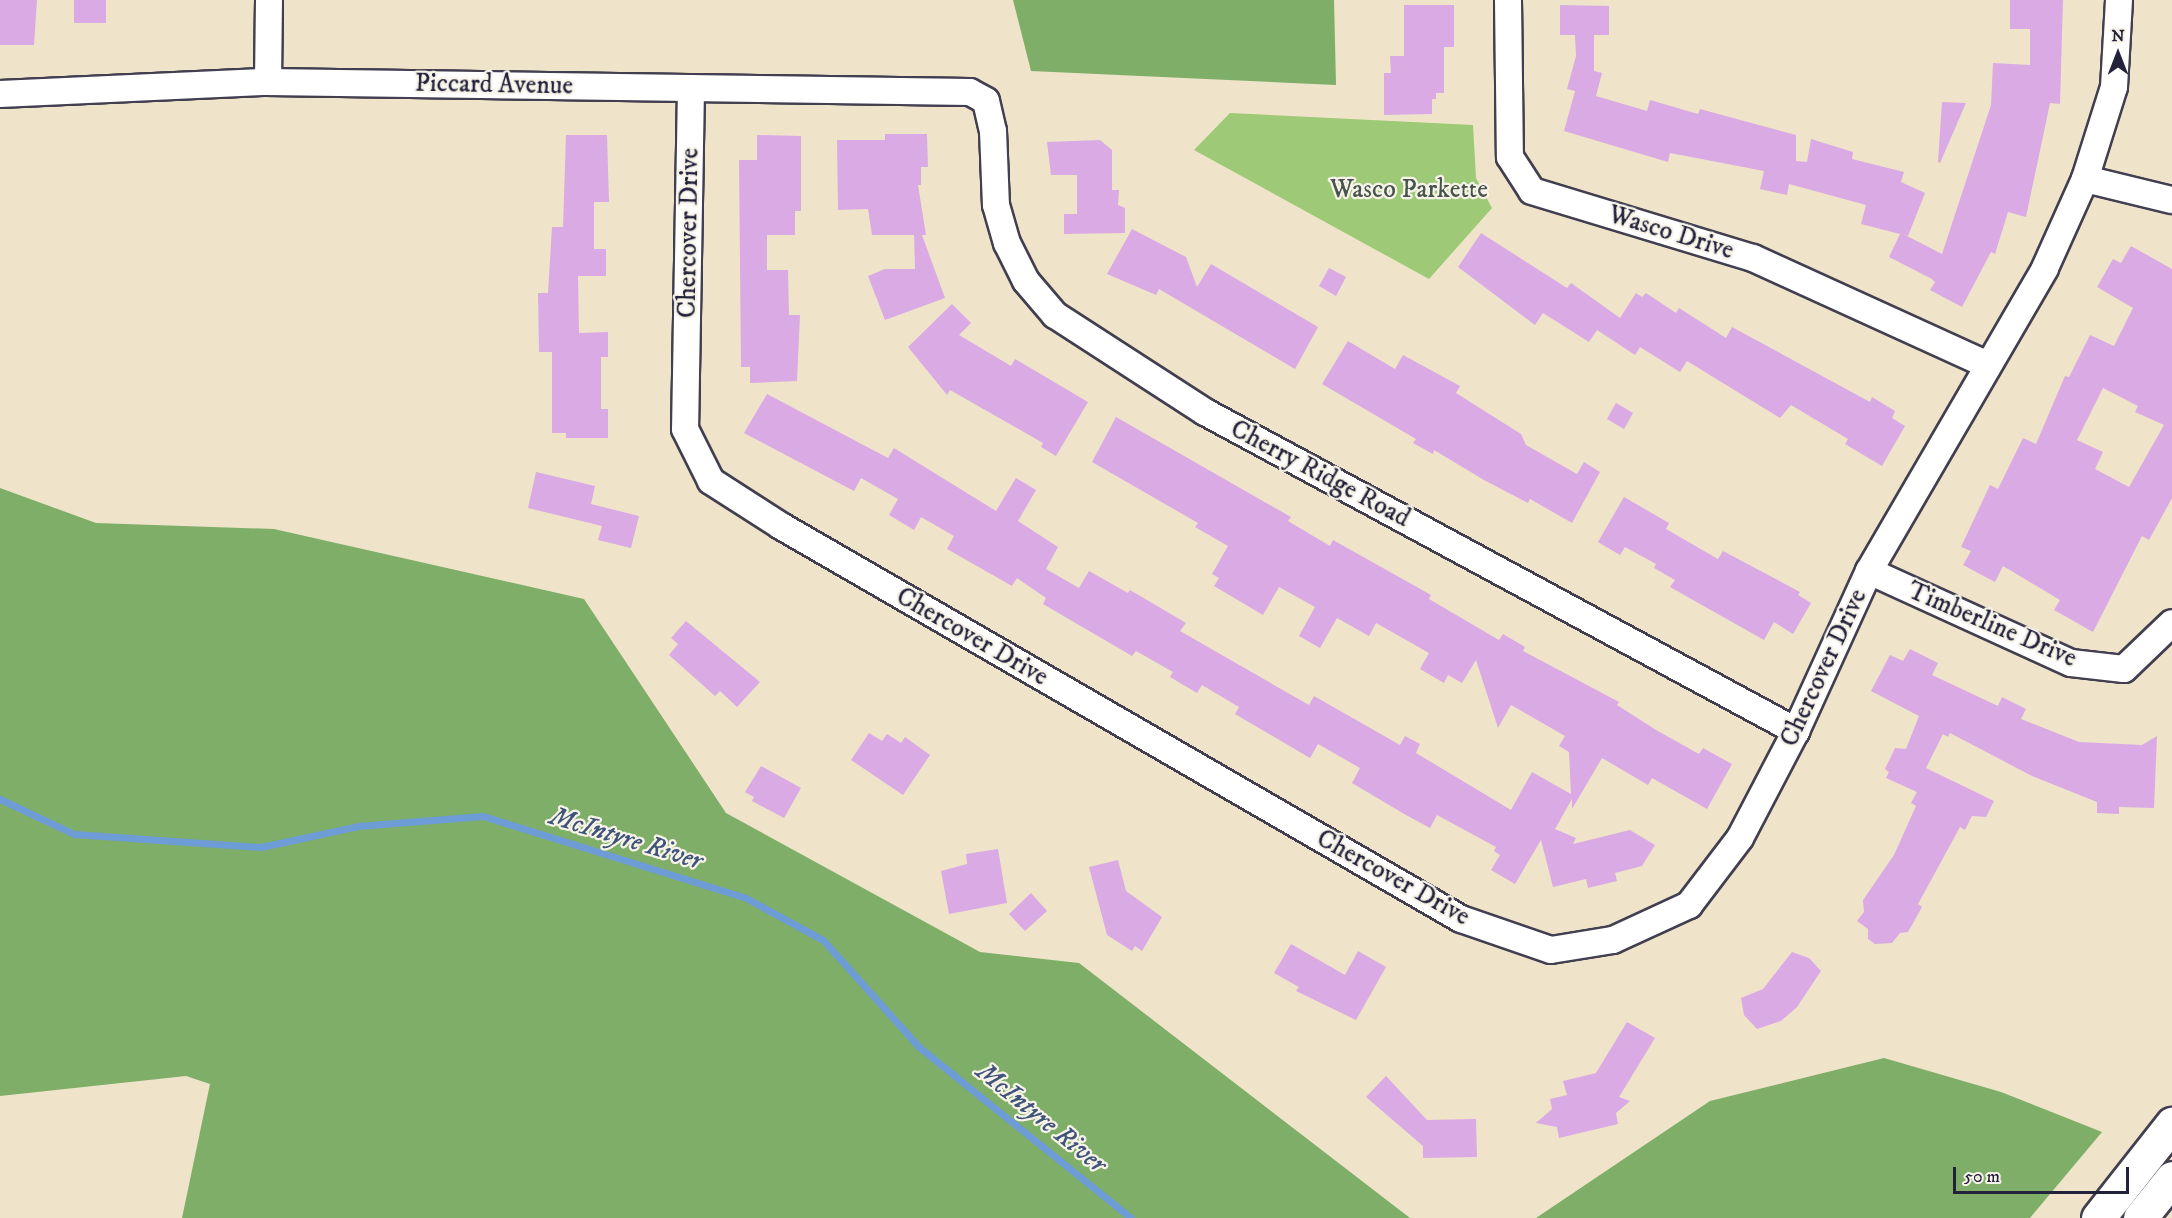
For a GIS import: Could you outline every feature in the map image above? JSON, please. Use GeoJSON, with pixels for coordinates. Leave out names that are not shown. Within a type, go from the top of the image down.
{"type":"FeatureCollection","features":[{"type":"Feature","properties":{"kind":"highway"},"geometry":{"type":"LineString","coordinates":[[2098,1218],[2172,1124]]}},
{"type":"Feature","properties":{"kind":"highway"},"geometry":{"type":"LineString","coordinates":[[2140,1218],[2172,1178]]}},
{"type":"Feature","properties":{"kind":"street"},"geometry":{"type":"LineString","coordinates":[[268,81],[269,0]]}},
{"type":"Feature","properties":{"kind":"street","name":"Wasco Drive"},"geometry":{"type":"LineString","coordinates":[[1508,0],[1509,158],[1532,191],[1753,258],[1988,366]]}},
{"type":"Feature","properties":{"kind":"street","name":"Chercover Drive"},"geometry":{"type":"LineString","coordinates":[[691,88],[685,429],[711,481],[781,526],[1461,919],[1551,950],[1613,940],[1689,905],[1740,838],[1796,731],[1869,571],[2046,268],[2085,179],[2114,87],[2120,0]]}},
{"type":"Feature","properties":{"kind":"street","name":"Piccard Avenue"},"geometry":{"type":"LineString","coordinates":[[0,94],[268,81],[970,92],[987,101]]}},
{"type":"Feature","properties":{"kind":"street","name":"Cherry Ridge Road"},"geometry":{"type":"LineString","coordinates":[[987,101],[993,131],[996,205],[1007,243],[1026,280],[1055,315],[1205,412],[1796,731]]}},
{"type":"Feature","properties":{"kind":"street"},"geometry":{"type":"LineString","coordinates":[[2085,179],[2172,200]]}},
{"type":"Feature","properties":{"kind":"street","name":"Timberline Drive"},"geometry":{"type":"LineString","coordinates":[[1869,571],[2071,663],[2124,669],[2172,622]]}},
{"type":"Feature","properties":{"kind":"green space"},"geometry":{"type":"Polygon","coordinates":[[[1013,0],[1334,0],[1336,85],[1031,71],[1013,0]]]}},
{"type":"Feature","properties":{"kind":"green space","name":"Wasco Parkette"},"geometry":{"type":"Polygon","coordinates":[[[1230,113],[1473,125],[1476,178],[1492,208],[1429,279],[1194,150],[1230,113]]]}},
{"type":"Feature","properties":{"kind":"green space"},"geometry":{"type":"Polygon","coordinates":[[[0,488],[96,523],[274,529],[584,599],[726,813],[980,952],[1079,963],[1410,1218],[182,1218],[210,1084],[186,1076],[0,1096],[0,488]]]}},
{"type":"Feature","properties":{"kind":"green space"},"geometry":{"type":"Polygon","coordinates":[[[1884,1058],[2001,1092],[2102,1132],[2030,1218],[1536,1218],[1710,1101],[1884,1058]]]}},
{"type":"Feature","properties":{"kind":"building"},"geometry":{"type":"Polygon","coordinates":[[[0,0],[37,0],[34,45],[0,45],[0,0]]]}},
{"type":"Feature","properties":{"kind":"building"},"geometry":{"type":"Polygon","coordinates":[[[74,0],[106,0],[106,23],[74,23],[74,0]]]}},
{"type":"Feature","properties":{"kind":"building"},"geometry":{"type":"Polygon","coordinates":[[[2010,0],[2063,0],[2060,104],[2050,103],[2026,217],[2008,212],[1995,254],[1991,252],[1962,307],[1930,290],[1935,282],[1932,279],[1889,257],[1900,234],[1861,224],[1866,205],[1789,184],[1787,195],[1760,189],[1764,171],[1670,153],[1668,162],[1564,131],[1575,91],[1567,89],[1576,56],[1575,35],[1560,35],[1560,5],[1609,6],[1609,35],[1594,35],[1594,71],[1602,73],[1596,96],[1647,111],[1650,100],[1698,114],[1700,109],[1796,135],[1796,161],[1807,162],[1811,139],[1853,152],[1852,159],[1904,172],[1901,182],[1925,193],[1908,236],[1903,234],[1942,254],[1991,105],[1993,63],[2030,65],[2030,29],[2010,29],[2010,0]]]}},
{"type":"Feature","properties":{"kind":"building"},"geometry":{"type":"Polygon","coordinates":[[[1404,5],[1454,5],[1454,47],[1444,47],[1444,93],[1436,93],[1436,99],[1432,99],[1432,114],[1384,115],[1384,73],[1391,73],[1390,56],[1404,56],[1404,5]]]}},
{"type":"Feature","properties":{"kind":"building"},"geometry":{"type":"Polygon","coordinates":[[[1942,102],[1966,103],[1940,163],[1938,162],[1942,102]]]}},
{"type":"Feature","properties":{"kind":"building"},"geometry":{"type":"Polygon","coordinates":[[[885,134],[927,134],[928,167],[921,167],[921,185],[918,185],[926,235],[922,235],[945,298],[885,320],[868,276],[885,269],[915,269],[914,235],[872,235],[868,209],[838,210],[837,140],[885,140],[885,134]]]}},
{"type":"Feature","properties":{"kind":"building"},"geometry":{"type":"Polygon","coordinates":[[[566,135],[607,135],[609,202],[594,202],[594,249],[606,249],[606,276],[578,276],[579,333],[608,332],[608,357],[601,357],[601,409],[608,409],[608,438],[566,438],[566,433],[552,433],[552,352],[539,352],[538,293],[548,293],[552,227],[563,227],[566,135]]]}},
{"type":"Feature","properties":{"kind":"building"},"geometry":{"type":"Polygon","coordinates":[[[757,135],[801,136],[801,211],[795,211],[795,235],[767,235],[767,270],[788,270],[789,315],[800,315],[797,381],[750,383],[750,367],[741,367],[739,160],[757,160],[757,135]]]}},
{"type":"Feature","properties":{"kind":"building"},"geometry":{"type":"Polygon","coordinates":[[[1100,140],[1112,150],[1112,190],[1119,190],[1118,205],[1125,208],[1125,233],[1064,234],[1064,214],[1077,214],[1077,175],[1051,175],[1047,142],[1100,140]]]}},
{"type":"Feature","properties":{"kind":"building"},"geometry":{"type":"Polygon","coordinates":[[[1132,229],[1186,257],[1197,287],[1211,264],[1318,327],[1295,369],[1159,289],[1156,295],[1107,274],[1132,229]]]}},
{"type":"Feature","properties":{"kind":"building"},"geometry":{"type":"Polygon","coordinates":[[[1481,233],[1567,288],[1571,283],[1620,318],[1636,293],[1642,297],[1646,293],[1676,313],[1679,308],[1726,338],[1732,327],[1870,402],[1872,397],[1895,411],[1892,418],[1905,426],[1882,466],[1845,444],[1848,439],[1791,405],[1780,418],[1687,361],[1680,372],[1640,347],[1635,355],[1597,330],[1589,342],[1543,313],[1535,325],[1458,267],[1481,233]]]}},
{"type":"Feature","properties":{"kind":"building"},"geometry":{"type":"Polygon","coordinates":[[[2131,246],[2172,269],[2172,498],[2149,540],[2142,536],[2093,632],[2054,610],[2060,600],[2003,566],[1995,582],[1963,565],[1971,551],[1961,547],[1990,485],[1998,489],[2023,438],[2036,444],[2065,376],[2069,377],[2090,335],[2114,346],[2133,308],[2097,287],[2113,259],[2121,263],[2131,246]],[[2103,388],[2077,440],[2103,452],[2095,469],[2129,487],[2164,425],[2135,412],[2138,406],[2103,388]]]}},
{"type":"Feature","properties":{"kind":"building"},"geometry":{"type":"Polygon","coordinates":[[[1329,268],[1346,277],[1336,296],[1319,286],[1329,268]]]}},
{"type":"Feature","properties":{"kind":"building"},"geometry":{"type":"Polygon","coordinates":[[[952,304],[971,323],[959,335],[1011,366],[1015,359],[1088,402],[1056,456],[1041,447],[1043,443],[950,390],[947,395],[908,347],[952,304]]]}},
{"type":"Feature","properties":{"kind":"building"},"geometry":{"type":"Polygon","coordinates":[[[1348,341],[1395,369],[1403,355],[1460,386],[1456,393],[1521,434],[1526,445],[1577,474],[1584,462],[1600,472],[1572,523],[1530,499],[1528,503],[1484,480],[1434,450],[1433,454],[1413,443],[1416,439],[1322,384],[1348,341]]]}},
{"type":"Feature","properties":{"kind":"building"},"geometry":{"type":"Polygon","coordinates":[[[767,394],[888,458],[894,448],[996,511],[1016,478],[1036,490],[1018,521],[1058,547],[1046,569],[1079,588],[1089,571],[1128,593],[1130,590],[1186,623],[1180,631],[1309,705],[1314,696],[1400,745],[1405,736],[1420,744],[1416,753],[1511,810],[1532,772],[1571,794],[1569,752],[1559,746],[1565,736],[1511,705],[1498,728],[1476,660],[1462,683],[1448,675],[1444,683],[1420,669],[1429,653],[1376,623],[1369,636],[1337,618],[1320,648],[1299,636],[1315,607],[1279,587],[1263,615],[1214,586],[1219,578],[1212,574],[1228,546],[1195,527],[1198,523],[1092,462],[1116,417],[1291,517],[1288,521],[1330,546],[1333,540],[1431,595],[1429,599],[1499,640],[1503,634],[1525,647],[1523,651],[1619,702],[1617,705],[1656,730],[1699,754],[1703,748],[1732,764],[1707,809],[1652,778],[1648,785],[1602,758],[1572,809],[1572,799],[1555,829],[1576,838],[1573,844],[1630,830],[1655,845],[1642,866],[1615,873],[1617,881],[1588,888],[1586,879],[1553,887],[1541,840],[1515,884],[1491,870],[1500,855],[1494,851],[1496,847],[1437,815],[1430,828],[1406,815],[1352,783],[1360,768],[1318,744],[1310,758],[1235,714],[1239,707],[1202,685],[1197,693],[1170,677],[1173,672],[1136,651],[1132,656],[1043,604],[1046,598],[1017,578],[1012,586],[947,549],[954,536],[921,517],[914,530],[889,515],[898,499],[861,478],[854,491],[744,433],[767,394]]]}},
{"type":"Feature","properties":{"kind":"building"},"geometry":{"type":"Polygon","coordinates":[[[1616,403],[1633,413],[1624,429],[1607,419],[1616,403]]]}},
{"type":"Feature","properties":{"kind":"building"},"geometry":{"type":"Polygon","coordinates":[[[536,472],[595,486],[591,504],[639,516],[631,548],[598,540],[602,526],[528,508],[536,472]]]}},
{"type":"Feature","properties":{"kind":"building"},"geometry":{"type":"Polygon","coordinates":[[[1624,497],[1669,523],[1666,529],[1718,559],[1723,551],[1800,592],[1798,595],[1811,603],[1793,634],[1774,622],[1764,640],[1670,587],[1675,580],[1654,568],[1656,564],[1625,547],[1620,555],[1598,542],[1624,497]]]}},
{"type":"Feature","properties":{"kind":"building"},"geometry":{"type":"Polygon","coordinates":[[[686,621],[760,682],[737,707],[720,691],[715,696],[669,655],[678,644],[671,638],[686,621]]]}},
{"type":"Feature","properties":{"kind":"building"},"geometry":{"type":"Polygon","coordinates":[[[1910,649],[1938,663],[1932,675],[1998,706],[2002,697],[2026,709],[2021,719],[2079,742],[2142,745],[2157,736],[2154,808],[2119,807],[2119,814],[2097,813],[2097,802],[2032,776],[1950,733],[1948,737],[1943,734],[1926,768],[1994,801],[1986,817],[1972,816],[1965,830],[1960,827],[1918,904],[1922,907],[1908,932],[1900,933],[1892,943],[1875,944],[1868,939],[1868,929],[1857,921],[1864,912],[1863,900],[1894,855],[1916,806],[1911,803],[1917,792],[1886,778],[1889,772],[1885,769],[1895,748],[1906,749],[1919,716],[1871,691],[1890,655],[1903,661],[1910,649]]]}},
{"type":"Feature","properties":{"kind":"building"},"geometry":{"type":"Polygon","coordinates":[[[869,733],[882,741],[887,734],[901,743],[905,737],[930,755],[903,795],[851,760],[869,733]]]}},
{"type":"Feature","properties":{"kind":"building"},"geometry":{"type":"Polygon","coordinates":[[[761,766],[801,788],[784,818],[752,801],[754,797],[745,792],[761,766]]]}},
{"type":"Feature","properties":{"kind":"building"},"geometry":{"type":"Polygon","coordinates":[[[998,849],[1007,903],[949,914],[941,871],[967,864],[966,854],[998,849]]]}},
{"type":"Feature","properties":{"kind":"building"},"geometry":{"type":"Polygon","coordinates":[[[1118,860],[1126,891],[1162,917],[1142,951],[1135,946],[1132,951],[1107,935],[1089,867],[1118,860]]]}},
{"type":"Feature","properties":{"kind":"building"},"geometry":{"type":"Polygon","coordinates":[[[1031,893],[1047,911],[1025,931],[1009,914],[1031,893]]]}},
{"type":"Feature","properties":{"kind":"building"},"geometry":{"type":"Polygon","coordinates":[[[1291,944],[1345,975],[1358,951],[1386,967],[1356,1020],[1296,991],[1299,987],[1274,973],[1291,944]]]}},
{"type":"Feature","properties":{"kind":"building"},"geometry":{"type":"Polygon","coordinates":[[[1792,952],[1809,958],[1821,971],[1797,1007],[1781,1021],[1757,1029],[1744,1015],[1741,998],[1763,989],[1792,952]]]}},
{"type":"Feature","properties":{"kind":"building"},"geometry":{"type":"Polygon","coordinates":[[[1627,1022],[1655,1038],[1619,1097],[1630,1101],[1616,1113],[1618,1124],[1559,1138],[1557,1127],[1536,1123],[1552,1109],[1550,1099],[1567,1095],[1563,1081],[1596,1073],[1627,1022]]]}},
{"type":"Feature","properties":{"kind":"building"},"geometry":{"type":"Polygon","coordinates":[[[1386,1076],[1427,1120],[1476,1119],[1477,1157],[1423,1158],[1423,1146],[1366,1097],[1386,1076]]]}},
{"type":"Feature","properties":{"kind":"waterway","name":"McIntyre River"},"geometry":{"type":"LineString","coordinates":[[0,799],[74,834],[261,847],[358,826],[483,816],[746,898],[823,940],[919,1047],[1131,1218]]}}]}
